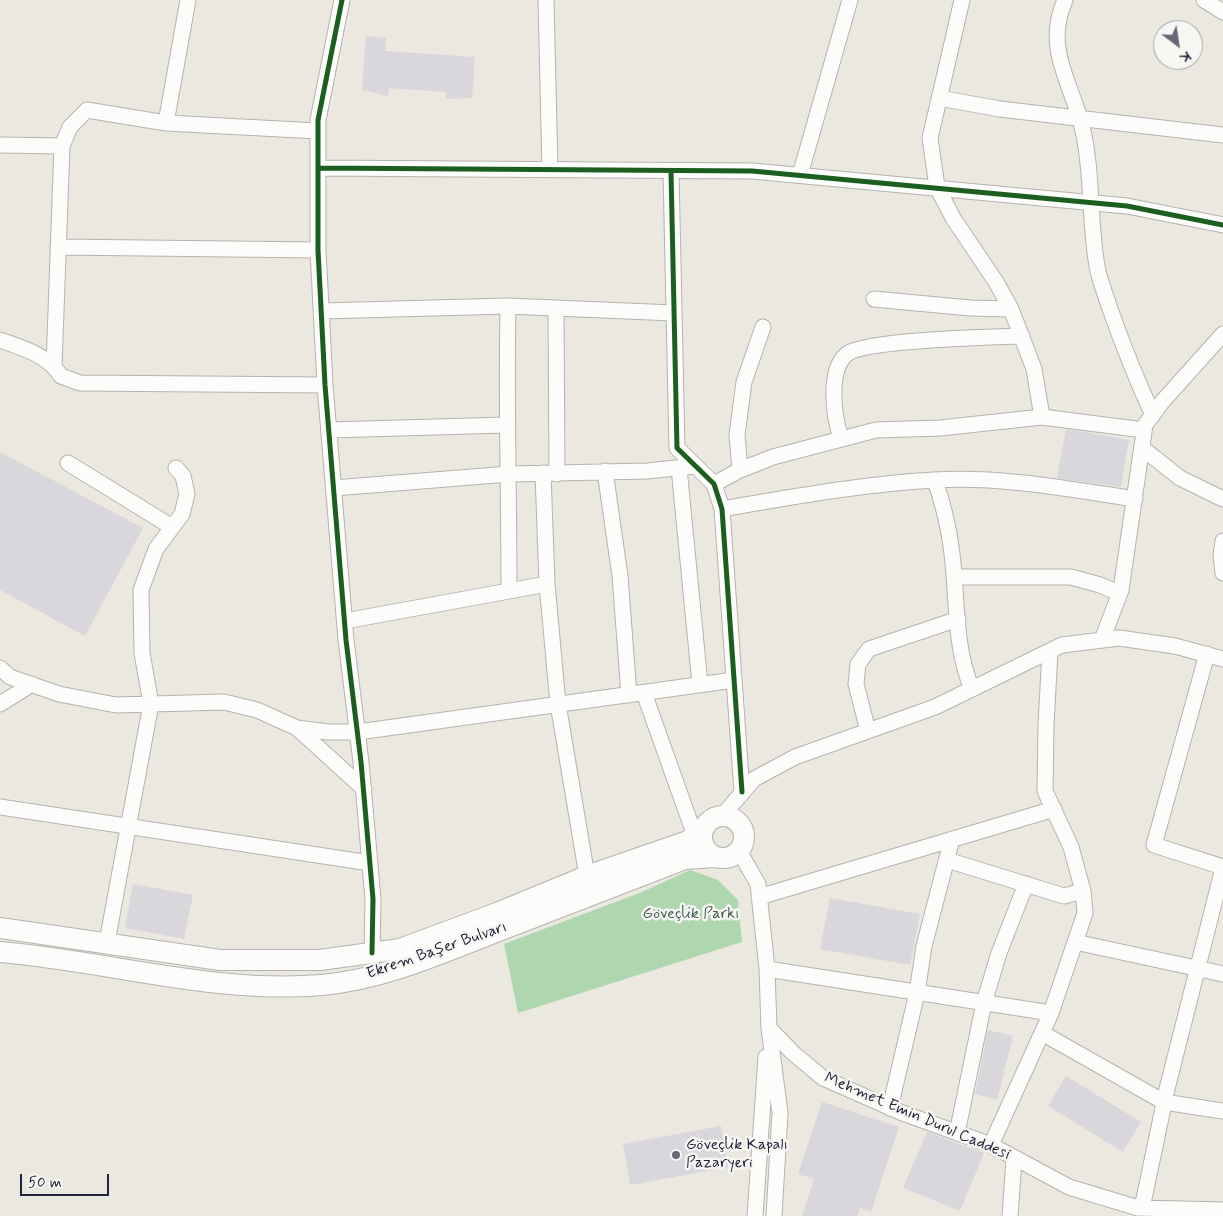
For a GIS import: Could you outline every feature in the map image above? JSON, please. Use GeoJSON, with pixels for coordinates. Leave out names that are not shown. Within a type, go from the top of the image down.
{"type":"FeatureCollection","features":[{"type":"Feature","properties":{"kind":"main road"},"geometry":{"type":"LineString","coordinates":[[723,815],[738,821],[743,828],[743,844],[739,851],[732,856],[715,857],[703,845],[699,832],[714,817],[723,815]]}},
{"type":"Feature","properties":{"kind":"main road","name":"Ekrem Başer Bulvarı"},"geometry":{"type":"LineString","coordinates":[[0,928],[220,960],[320,960],[372,953],[400,949],[497,913],[587,876],[688,841],[699,832]]}},
{"type":"Feature","properties":{"kind":"main road","name":"Ekrem Başer Bulvarı"},"geometry":{"type":"LineString","coordinates":[[0,952],[206,981],[258,985],[322,984],[365,977],[431,957],[685,858],[715,857]]}},
{"type":"Feature","properties":{"kind":"street"},"geometry":{"type":"LineString","coordinates":[[166,123],[188,0]]}},
{"type":"Feature","properties":{"kind":"street"},"geometry":{"type":"LineString","coordinates":[[342,0],[318,120],[318,250],[325,385],[345,621],[364,789],[373,899],[372,953]]}},
{"type":"Feature","properties":{"kind":"street"},"geometry":{"type":"LineString","coordinates":[[546,0],[550,170]]}},
{"type":"Feature","properties":{"kind":"street"},"geometry":{"type":"LineString","coordinates":[[800,175],[850,0]]}},
{"type":"Feature","properties":{"kind":"street"},"geometry":{"type":"LineString","coordinates":[[962,0],[930,138],[937,187],[953,218],[996,282],[1011,309],[1034,369],[1042,417]]}},
{"type":"Feature","properties":{"kind":"street"},"geometry":{"type":"LineString","coordinates":[[1065,0],[1061,9],[1056,44],[1063,74],[1083,130],[1090,175],[1090,202],[1097,268],[1136,380],[1153,414]]}},
{"type":"Feature","properties":{"kind":"street"},"geometry":{"type":"LineString","coordinates":[[1204,0],[1221,7]]}},
{"type":"Feature","properties":{"kind":"street"},"geometry":{"type":"LineString","coordinates":[[939,98],[1000,109],[1223,135]]}},
{"type":"Feature","properties":{"kind":"street"},"geometry":{"type":"LineString","coordinates":[[54,366],[62,146],[70,127],[88,110],[166,123],[318,131]]}},
{"type":"Feature","properties":{"kind":"street"},"geometry":{"type":"LineString","coordinates":[[0,145],[62,146]]}},
{"type":"Feature","properties":{"kind":"street"},"geometry":{"type":"LineString","coordinates":[[318,168],[752,171],[1127,206],[1223,225]]}},
{"type":"Feature","properties":{"kind":"street"},"geometry":{"type":"LineString","coordinates":[[670,170],[677,448],[714,484],[722,509],[742,792]]}},
{"type":"Feature","properties":{"kind":"street"},"geometry":{"type":"LineString","coordinates":[[58,247],[318,250]]}},
{"type":"Feature","properties":{"kind":"street"},"geometry":{"type":"LineString","coordinates":[[874,299],[970,308],[1011,309]]}},
{"type":"Feature","properties":{"kind":"street"},"geometry":{"type":"LineString","coordinates":[[321,310],[508,306],[674,313]]}},
{"type":"Feature","properties":{"kind":"street"},"geometry":{"type":"LineString","coordinates":[[508,306],[506,425],[509,474],[509,590]]}},
{"type":"Feature","properties":{"kind":"street"},"geometry":{"type":"LineString","coordinates":[[556,308],[547,584],[558,704],[587,876]]}},
{"type":"Feature","properties":{"kind":"street"},"geometry":{"type":"LineString","coordinates":[[740,470],[737,435],[744,382],[763,327]]}},
{"type":"Feature","properties":{"kind":"street"},"geometry":{"type":"LineString","coordinates":[[1102,640],[1119,593],[1145,425],[1223,334]]}},
{"type":"Feature","properties":{"kind":"street"},"geometry":{"type":"LineString","coordinates":[[841,438],[835,420],[834,388],[839,364],[847,354],[858,348],[890,344],[1022,336]]}},
{"type":"Feature","properties":{"kind":"street"},"geometry":{"type":"LineString","coordinates":[[0,340],[29,350],[54,366],[61,376],[80,383],[325,385]]}},
{"type":"Feature","properties":{"kind":"street"},"geometry":{"type":"LineString","coordinates":[[714,484],[740,470],[773,457],[876,430],[940,428],[1042,417],[1144,430]]}},
{"type":"Feature","properties":{"kind":"street"},"geometry":{"type":"LineString","coordinates":[[329,430],[506,425]]}},
{"type":"Feature","properties":{"kind":"street"},"geometry":{"type":"LineString","coordinates":[[1142,448],[1180,478],[1222,498]]}},
{"type":"Feature","properties":{"kind":"street"},"geometry":{"type":"LineString","coordinates":[[68,463],[172,527]]}},
{"type":"Feature","properties":{"kind":"street"},"geometry":{"type":"LineString","coordinates":[[334,488],[509,474],[695,466]]}},
{"type":"Feature","properties":{"kind":"street"},"geometry":{"type":"LineString","coordinates":[[106,942],[151,704],[142,652],[141,590],[156,550],[182,514],[187,494],[183,476],[176,468]]}},
{"type":"Feature","properties":{"kind":"street"},"geometry":{"type":"LineString","coordinates":[[679,468],[700,684]]}},
{"type":"Feature","properties":{"kind":"street"},"geometry":{"type":"LineString","coordinates":[[606,471],[637,694],[699,832]]}},
{"type":"Feature","properties":{"kind":"street"},"geometry":{"type":"LineString","coordinates":[[722,509],[809,494],[934,480],[1014,482],[1135,499]]}},
{"type":"Feature","properties":{"kind":"street"},"geometry":{"type":"LineString","coordinates":[[934,480],[943,505],[952,546],[960,652],[972,689]]}},
{"type":"Feature","properties":{"kind":"street"},"geometry":{"type":"LineString","coordinates":[[1223,488],[1223,503]]}},
{"type":"Feature","properties":{"kind":"street"},"geometry":{"type":"LineString","coordinates":[[1223,541],[1221,555],[1223,573]]}},
{"type":"Feature","properties":{"kind":"street"},"geometry":{"type":"LineString","coordinates":[[954,577],[1071,577],[1100,585],[1119,593]]}},
{"type":"Feature","properties":{"kind":"street"},"geometry":{"type":"LineString","coordinates":[[345,621],[547,584]]}},
{"type":"Feature","properties":{"kind":"street"},"geometry":{"type":"LineString","coordinates":[[868,731],[856,684],[858,664],[870,649],[958,620]]}},
{"type":"Feature","properties":{"kind":"street"},"geometry":{"type":"LineString","coordinates":[[723,815],[754,779],[795,757],[935,707],[1062,646],[1119,638],[1175,646],[1223,659]]}},
{"type":"Feature","properties":{"kind":"street"},"geometry":{"type":"LineString","coordinates":[[991,1145],[1051,1013],[1085,913],[1083,891],[1071,847],[1046,791],[1046,725],[1050,651]]}},
{"type":"Feature","properties":{"kind":"street"},"geometry":{"type":"LineString","coordinates":[[1142,1208],[1164,1102],[1223,868],[1154,845],[1207,654]]}},
{"type":"Feature","properties":{"kind":"street"},"geometry":{"type":"LineString","coordinates":[[0,668],[10,676],[59,694],[116,705],[224,702],[257,710],[297,728],[328,732],[358,732],[734,680]]}},
{"type":"Feature","properties":{"kind":"street"},"geometry":{"type":"LineString","coordinates":[[0,704],[32,684]]}},
{"type":"Feature","properties":{"kind":"street"},"geometry":{"type":"LineString","coordinates":[[297,728],[364,789]]}},
{"type":"Feature","properties":{"kind":"street"},"geometry":{"type":"LineString","coordinates":[[0,807],[370,863]]}},
{"type":"Feature","properties":{"kind":"street"},"geometry":{"type":"LineString","coordinates":[[759,897],[1054,809]]}},
{"type":"Feature","properties":{"kind":"street"},"geometry":{"type":"LineString","coordinates":[[890,1108],[917,993],[924,946],[952,839]]}},
{"type":"Feature","properties":{"kind":"street"},"geometry":{"type":"LineString","coordinates":[[739,851],[758,884],[767,969],[769,1028],[780,1113],[774,1216]]}},
{"type":"Feature","properties":{"kind":"street"},"geometry":{"type":"LineString","coordinates":[[947,860],[1064,896],[1083,891]]}},
{"type":"Feature","properties":{"kind":"street"},"geometry":{"type":"LineString","coordinates":[[957,1133],[984,1003],[999,953],[1026,884]]}},
{"type":"Feature","properties":{"kind":"street"},"geometry":{"type":"LineString","coordinates":[[1075,942],[1197,970],[1223,974]]}},
{"type":"Feature","properties":{"kind":"street"},"geometry":{"type":"LineString","coordinates":[[767,969],[1051,1013]]}},
{"type":"Feature","properties":{"kind":"street"},"geometry":{"type":"LineString","coordinates":[[756,1216],[769,1028]]}},
{"type":"Feature","properties":{"kind":"street","name":"Mehmet Emin Durul Caddesi"},"geometry":{"type":"LineString","coordinates":[[769,1028],[793,1053],[823,1078],[890,1108],[991,1145],[1014,1159],[1069,1186],[1142,1208],[1223,1210]]}},
{"type":"Feature","properties":{"kind":"street"},"geometry":{"type":"LineString","coordinates":[[1042,1033],[1164,1102],[1223,1111]]}},
{"type":"Feature","properties":{"kind":"street"},"geometry":{"type":"LineString","coordinates":[[1010,1216],[1014,1159]]}},
{"type":"Feature","properties":{"kind":"green space","name":"Göveçlik Parkı"},"geometry":{"type":"Polygon","coordinates":[[[690,870],[718,880],[738,900],[742,942],[518,1013],[504,944],[642,892],[690,870]]]}},
{"type":"Feature","properties":{"kind":"building"},"geometry":{"type":"Polygon","coordinates":[[[366,36],[386,38],[385,51],[475,57],[472,98],[445,99],[446,92],[389,88],[388,96],[362,90],[366,36]]]}},
{"type":"Feature","properties":{"kind":"building"},"geometry":{"type":"Polygon","coordinates":[[[1066,429],[1129,440],[1121,487],[1057,478],[1066,429]]]}},
{"type":"Feature","properties":{"kind":"building"},"geometry":{"type":"Polygon","coordinates":[[[0,452],[143,528],[85,636],[0,590],[0,452]]]}},
{"type":"Feature","properties":{"kind":"building"},"geometry":{"type":"Polygon","coordinates":[[[133,884],[193,895],[184,939],[125,928],[133,884]]]}},
{"type":"Feature","properties":{"kind":"building"},"geometry":{"type":"Polygon","coordinates":[[[830,898],[920,914],[910,965],[820,949],[830,898]]]}},
{"type":"Feature","properties":{"kind":"building"},"geometry":{"type":"Polygon","coordinates":[[[988,1030],[1013,1036],[997,1100],[975,1094],[988,1030]]]}},
{"type":"Feature","properties":{"kind":"building"},"geometry":{"type":"Polygon","coordinates":[[[1066,1076],[1141,1122],[1123,1152],[1048,1106],[1066,1076]]]}},
{"type":"Feature","properties":{"kind":"building"},"geometry":{"type":"Polygon","coordinates":[[[822,1102],[899,1127],[871,1212],[860,1208],[857,1216],[802,1216],[814,1179],[798,1174],[822,1102]]]}},
{"type":"Feature","properties":{"kind":"building","name":"Göveçlik Kapalı Pazaryeri"},"geometry":{"type":"Polygon","coordinates":[[[721,1126],[728,1167],[630,1185],[623,1144],[721,1126]]]}},
{"type":"Feature","properties":{"kind":"building"},"geometry":{"type":"Polygon","coordinates":[[[927,1132],[984,1153],[960,1211],[903,1188],[927,1132]]]}},
{"type":"Feature","properties":{"kind":"cycle path"},"geometry":{"type":"LineString","coordinates":[[342,0],[318,120],[318,250],[325,385],[346,640],[361,762],[373,899],[372,953]]}},
{"type":"Feature","properties":{"kind":"cycle path"},"geometry":{"type":"LineString","coordinates":[[318,168],[752,171],[1127,206],[1223,225]]}},
{"type":"Feature","properties":{"kind":"cycle path"},"geometry":{"type":"LineString","coordinates":[[671,171],[677,448],[714,484],[722,509],[742,792]]}},
{"type":"Feature","properties":{"kind":"place","name":"Göveçlik Kapalı Pazaryeri"},"geometry":{"type":"Point","coordinates":[676,1155]}}]}
